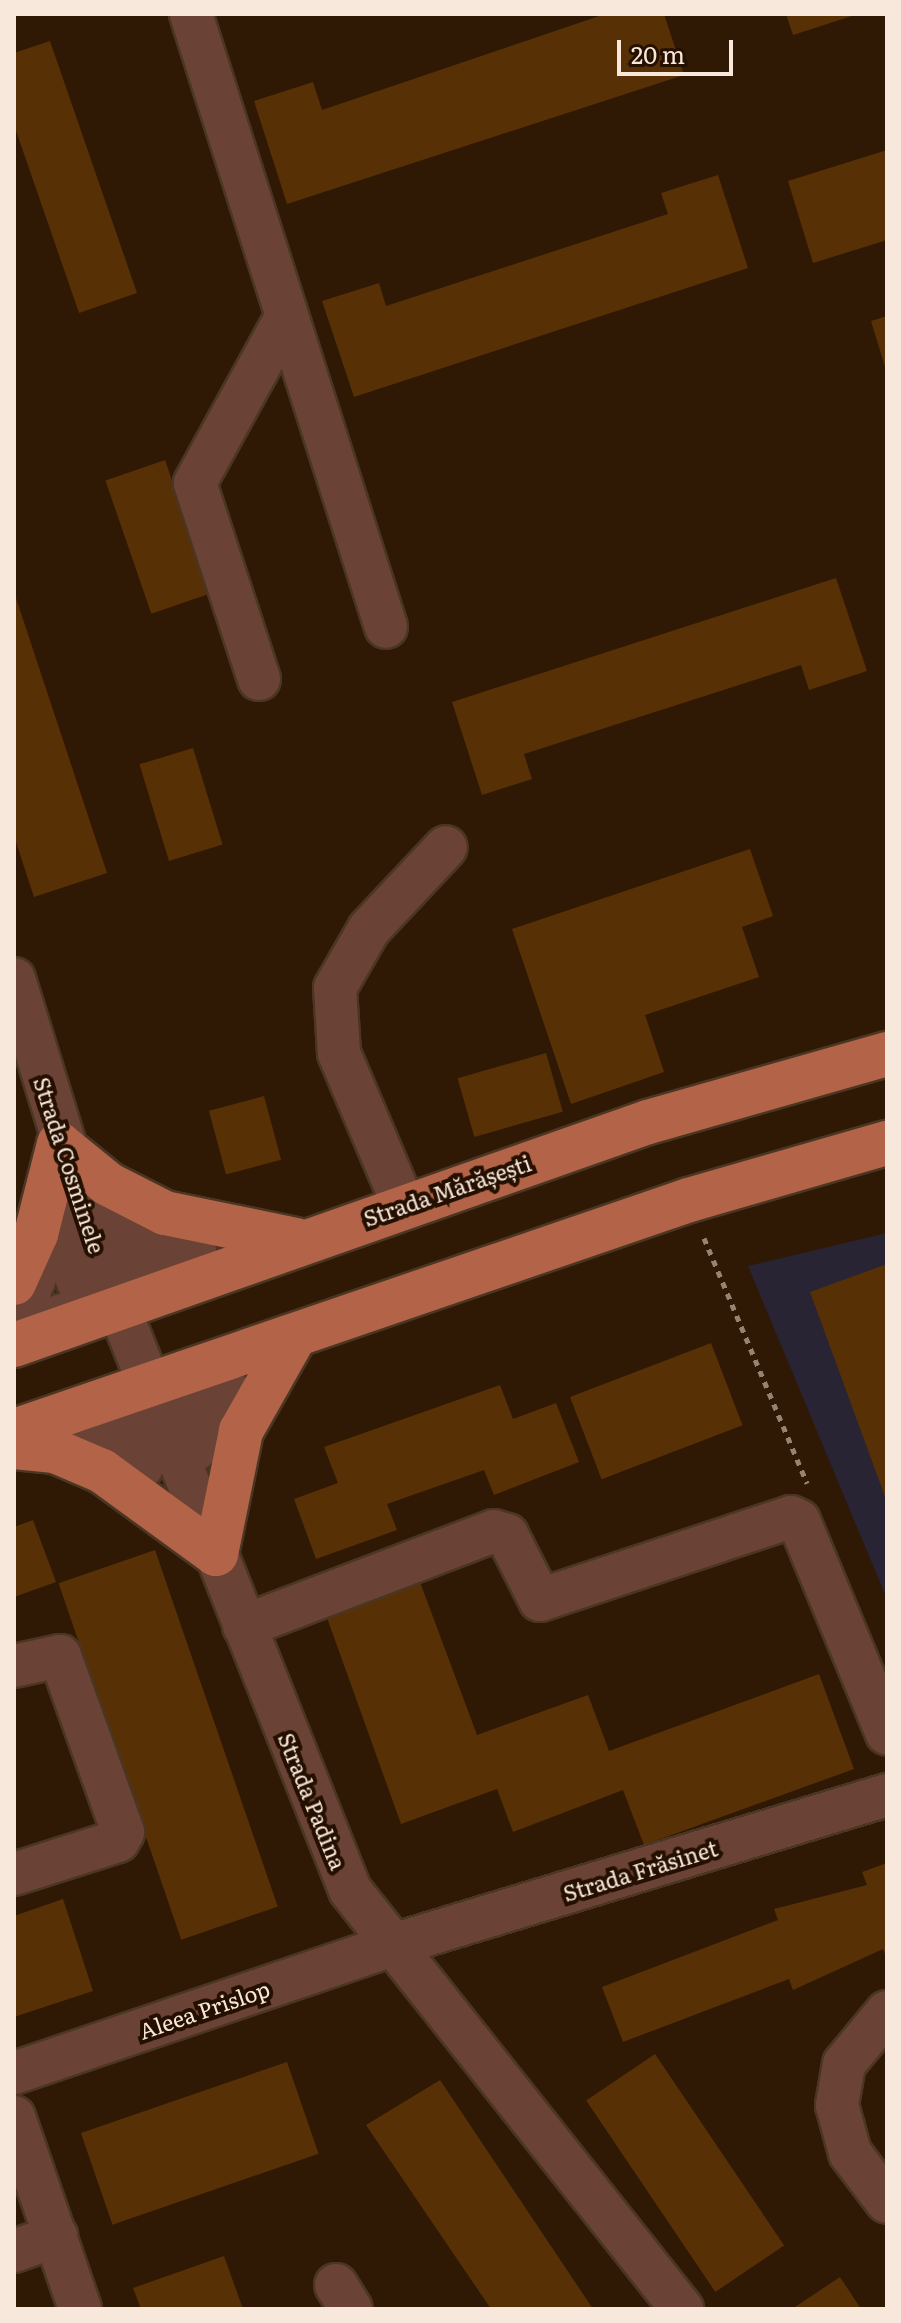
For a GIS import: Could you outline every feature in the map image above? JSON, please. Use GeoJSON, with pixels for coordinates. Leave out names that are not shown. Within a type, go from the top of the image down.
{"type":"FeatureCollection","features":[{"type":"Feature","properties":{"kind":"main road","name":"Strada Mărășești"},"geometry":{"type":"LineString","coordinates":[[14,1345],[117,1303],[403,1204],[887,1054]]}},
{"type":"Feature","properties":{"kind":"main road"},"geometry":{"type":"LineString","coordinates":[[14,1431],[148,1384],[293,1339],[689,1200],[887,1143]]}},
{"type":"Feature","properties":{"kind":"main road"},"geometry":{"type":"LineString","coordinates":[[14,1283],[36,1234],[59,1144],[108,1184],[165,1213],[298,1240]]}},
{"type":"Feature","properties":{"kind":"main road"},"geometry":{"type":"LineString","coordinates":[[14,1447],[55,1451],[102,1471],[216,1554],[241,1431],[293,1339]]}},
{"type":"Feature","properties":{"kind":"street"},"geometry":{"type":"LineString","coordinates":[[191,14],[285,319],[386,627]]}},
{"type":"Feature","properties":{"kind":"street"},"geometry":{"type":"LineString","coordinates":[[259,679],[195,483],[285,319]]}},
{"type":"Feature","properties":{"kind":"street"},"geometry":{"type":"LineString","coordinates":[[403,1204],[339,1053],[335,988],[369,929],[446,847]]}},
{"type":"Feature","properties":{"kind":"street","name":"Strada Cosminele"},"geometry":{"type":"LineString","coordinates":[[14,979],[59,1144],[117,1303]]}},
{"type":"Feature","properties":{"kind":"street","name":"Strada Padina"},"geometry":{"type":"LineString","coordinates":[[117,1303],[322,1833],[350,1890],[682,2309]]}},
{"type":"Feature","properties":{"kind":"street"},"geometry":{"type":"LineString","coordinates":[[244,1626],[494,1531],[507,1535],[540,1600],[791,1517],[799,1521],[884,1719]]}},
{"type":"Feature","properties":{"kind":"street"},"geometry":{"type":"LineString","coordinates":[[14,1666],[60,1656],[123,1832],[118,1841],[14,1874]]}},
{"type":"Feature","properties":{"kind":"street","name":"Strada Frăsinet"},"geometry":{"type":"LineString","coordinates":[[393,1945],[887,1795]]}},
{"type":"Feature","properties":{"kind":"street","name":"Aleea Prislop"},"geometry":{"type":"LineString","coordinates":[[14,2073],[393,1945]]}},
{"type":"Feature","properties":{"kind":"street"},"geometry":{"type":"LineString","coordinates":[[887,2012],[844,2064],[837,2105],[850,2153],[887,2202]]}},
{"type":"Feature","properties":{"kind":"street"},"geometry":{"type":"LineString","coordinates":[[14,2117],[80,2309]]}},
{"type":"Feature","properties":{"kind":"street"},"geometry":{"type":"LineString","coordinates":[[14,2251],[56,2236]]}},
{"type":"Feature","properties":{"kind":"path"},"geometry":{"type":"LineString","coordinates":[[689,1200],[801,1455],[810,1494],[791,1517]]}},
{"type":"Feature","properties":{"kind":"shaded area"},"geometry":{"type":"Polygon","coordinates":[[[887,1233],[887,1599],[748,1266],[887,1233]]]}},
{"type":"Feature","properties":{"kind":"building"},"geometry":{"type":"Polygon","coordinates":[[[605,14],[664,14],[684,75],[287,204],[254,101],[313,82],[322,110],[605,14]]]}},
{"type":"Feature","properties":{"kind":"building"},"geometry":{"type":"Polygon","coordinates":[[[786,14],[855,14],[855,15],[793,35],[786,14]]]}},
{"type":"Feature","properties":{"kind":"building"},"geometry":{"type":"Polygon","coordinates":[[[50,41],[137,293],[79,313],[14,125],[14,53],[50,41]]]}},
{"type":"Feature","properties":{"kind":"building"},"geometry":{"type":"Polygon","coordinates":[[[887,150],[887,240],[813,263],[788,181],[887,150]]]}},
{"type":"Feature","properties":{"kind":"building"},"geometry":{"type":"Polygon","coordinates":[[[718,175],[748,268],[354,397],[322,301],[379,283],[386,306],[668,214],[661,193],[718,175]]]}},
{"type":"Feature","properties":{"kind":"building"},"geometry":{"type":"Polygon","coordinates":[[[887,316],[887,369],[886,370],[871,321],[887,316]]]}},
{"type":"Feature","properties":{"kind":"building"},"geometry":{"type":"Polygon","coordinates":[[[165,460],[211,593],[151,614],[105,481],[165,460]]]}},
{"type":"Feature","properties":{"kind":"building"},"geometry":{"type":"Polygon","coordinates":[[[836,578],[867,671],[809,690],[801,665],[524,754],[532,779],[482,795],[452,702],[836,578]]]}},
{"type":"Feature","properties":{"kind":"building"},"geometry":{"type":"Polygon","coordinates":[[[14,592],[107,873],[34,897],[14,836],[14,592]]]}},
{"type":"Feature","properties":{"kind":"building"},"geometry":{"type":"Polygon","coordinates":[[[193,748],[223,845],[169,861],[139,764],[193,748]]]}},
{"type":"Feature","properties":{"kind":"building"},"geometry":{"type":"Polygon","coordinates":[[[750,849],[773,916],[742,927],[759,977],[645,1015],[664,1072],[571,1104],[512,929],[750,849]]]}},
{"type":"Feature","properties":{"kind":"building"},"geometry":{"type":"Polygon","coordinates":[[[546,1053],[563,1112],[474,1137],[458,1078],[546,1053]]]}},
{"type":"Feature","properties":{"kind":"building"},"geometry":{"type":"Polygon","coordinates":[[[264,1096],[281,1160],[226,1175],[209,1111],[264,1096]]]}},
{"type":"Feature","properties":{"kind":"building"},"geometry":{"type":"Polygon","coordinates":[[[887,1264],[887,1502],[810,1292],[887,1264]]]}},
{"type":"Feature","properties":{"kind":"building"},"geometry":{"type":"Polygon","coordinates":[[[711,1343],[743,1425],[602,1479],[570,1397],[711,1343]]]}},
{"type":"Feature","properties":{"kind":"building"},"geometry":{"type":"Polygon","coordinates":[[[500,1385],[513,1419],[556,1403],[579,1462],[494,1495],[484,1470],[387,1504],[397,1530],[316,1559],[294,1499],[338,1483],[324,1447],[500,1385]]]}},
{"type":"Feature","properties":{"kind":"building"},"geometry":{"type":"Polygon","coordinates":[[[33,1520],[56,1582],[14,1597],[14,1527],[33,1520]]]}},
{"type":"Feature","properties":{"kind":"building"},"geometry":{"type":"Polygon","coordinates":[[[155,1550],[278,1906],[181,1940],[59,1583],[155,1550]]]}},
{"type":"Feature","properties":{"kind":"building"},"geometry":{"type":"Polygon","coordinates":[[[420,1582],[477,1735],[588,1695],[609,1751],[819,1674],[854,1769],[644,1845],[623,1790],[513,1832],[497,1789],[401,1824],[326,1615],[420,1582]]]}},
{"type":"Feature","properties":{"kind":"building"},"geometry":{"type":"Polygon","coordinates":[[[887,1863],[887,1959],[883,1949],[793,1990],[789,1979],[623,2042],[602,1987],[778,1920],[774,1909],[867,1885],[862,1872],[887,1863]]]}},
{"type":"Feature","properties":{"kind":"building"},"geometry":{"type":"Polygon","coordinates":[[[63,1899],[93,1991],[14,2017],[14,1916],[63,1899]]]}},
{"type":"Feature","properties":{"kind":"building"},"geometry":{"type":"Polygon","coordinates":[[[655,2054],[784,2246],[715,2292],[586,2100],[655,2054]]]}},
{"type":"Feature","properties":{"kind":"building"},"geometry":{"type":"Polygon","coordinates":[[[287,2062],[319,2154],[112,2225],[81,2133],[287,2062]]]}},
{"type":"Feature","properties":{"kind":"building"},"geometry":{"type":"Polygon","coordinates":[[[440,2080],[593,2309],[491,2309],[366,2125],[440,2080]]]}},
{"type":"Feature","properties":{"kind":"building"},"geometry":{"type":"Polygon","coordinates":[[[224,2256],[243,2309],[141,2309],[133,2288],[224,2256]]]}},
{"type":"Feature","properties":{"kind":"building"},"geometry":{"type":"Polygon","coordinates":[[[840,2277],[861,2309],[792,2309],[840,2277]]]}}]}
